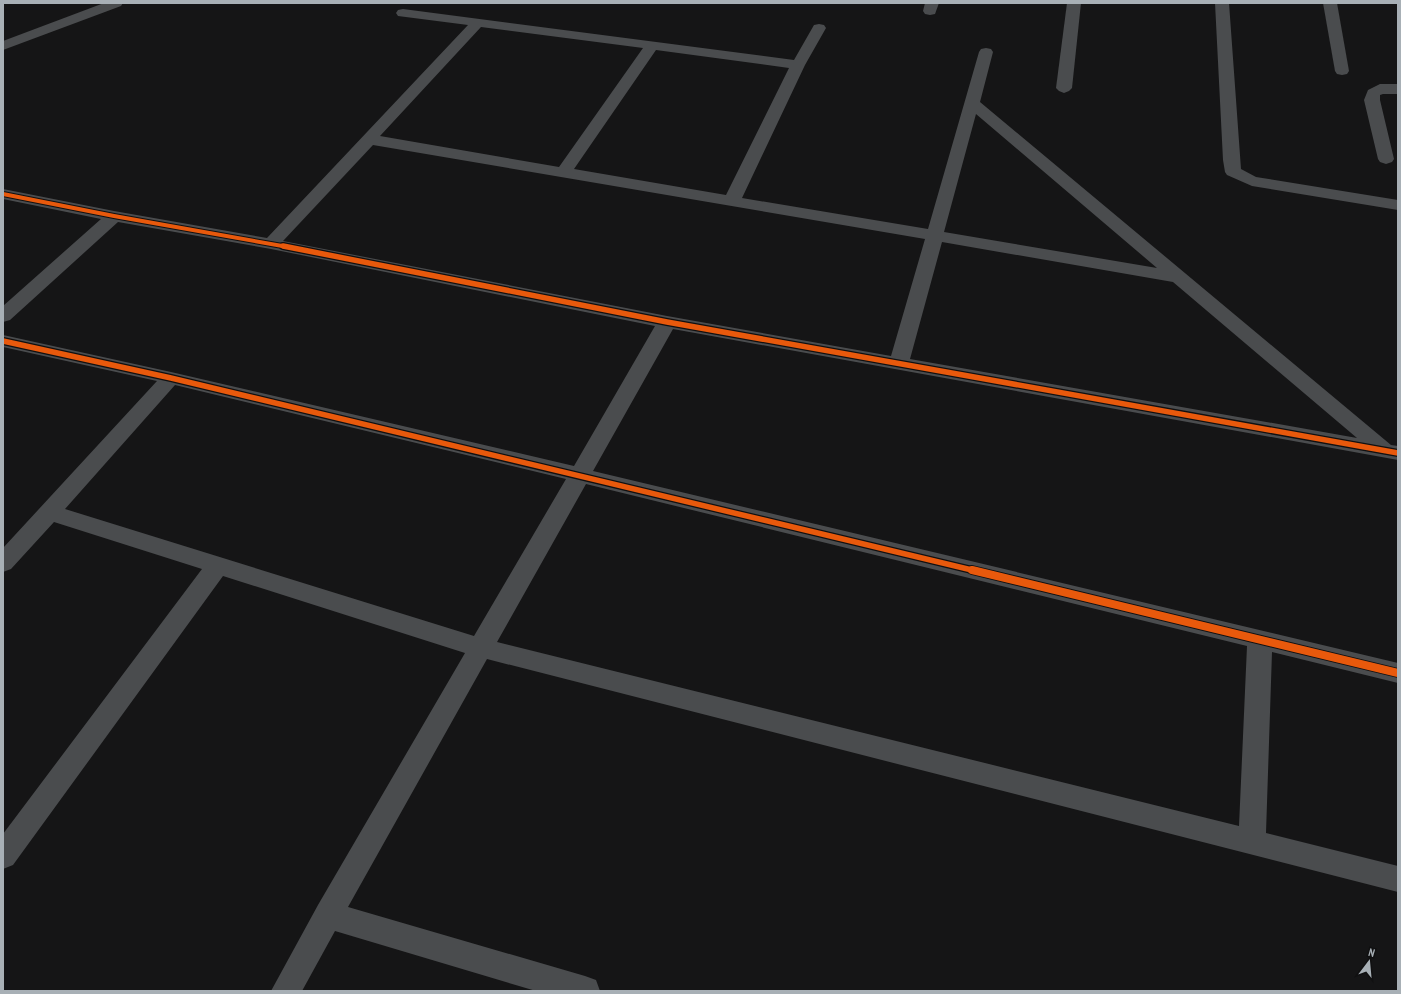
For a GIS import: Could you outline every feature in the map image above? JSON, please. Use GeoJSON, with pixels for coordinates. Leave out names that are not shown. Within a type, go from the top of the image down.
{"type":"FeatureCollection","features":[{"type":"Feature","properties":{"kind":"street"},"geometry":{"type":"LineString","coordinates":[[3,46],[116,3]]}},
{"type":"Feature","properties":{"kind":"street"},"geometry":{"type":"LineString","coordinates":[[1064,88],[1074,3]]}},
{"type":"Feature","properties":{"kind":"street"},"geometry":{"type":"LineString","coordinates":[[1222,3],[1231,160],[1233,172],[1252,181],[1398,205]]}},
{"type":"Feature","properties":{"kind":"street"},"geometry":{"type":"LineString","coordinates":[[1330,3],[1342,71]]}},
{"type":"Feature","properties":{"kind":"street"},"geometry":{"type":"LineString","coordinates":[[403,13],[798,65]]}},
{"type":"Feature","properties":{"kind":"street"},"geometry":{"type":"LineString","coordinates":[[271,244],[478,22]]}},
{"type":"Feature","properties":{"kind":"street"},"geometry":{"type":"LineString","coordinates":[[732,200],[798,65],[819,28]]}},
{"type":"Feature","properties":{"kind":"street"},"geometry":{"type":"LineString","coordinates":[[564,172],[652,46]]}},
{"type":"Feature","properties":{"kind":"street"},"geometry":{"type":"LineString","coordinates":[[899,363],[986,52]]}},
{"type":"Feature","properties":{"kind":"street"},"geometry":{"type":"LineString","coordinates":[[1386,159],[1372,100],[1372,93],[1380,89],[1398,89]]}},
{"type":"Feature","properties":{"kind":"street"},"geometry":{"type":"LineString","coordinates":[[972,103],[1178,277],[1391,452]]}},
{"type":"Feature","properties":{"kind":"street"},"geometry":{"type":"LineString","coordinates":[[368,139],[935,234],[1178,277]]}},
{"type":"Feature","properties":{"kind":"street"},"geometry":{"type":"LineString","coordinates":[[3,194],[114,216],[271,244],[667,322],[1391,452]]}},
{"type":"Feature","properties":{"kind":"street"},"geometry":{"type":"LineString","coordinates":[[3,316],[114,216]]}},
{"type":"Feature","properties":{"kind":"street"},"geometry":{"type":"LineString","coordinates":[[286,991],[667,322]]}},
{"type":"Feature","properties":{"kind":"street"},"geometry":{"type":"LineString","coordinates":[[3,341],[171,378],[580,475],[1398,673]]}},
{"type":"Feature","properties":{"kind":"street"},"geometry":{"type":"LineString","coordinates":[[3,563],[171,378]]}},
{"type":"Feature","properties":{"kind":"street"},"geometry":{"type":"LineString","coordinates":[[49,512],[481,648],[1398,879]]}},
{"type":"Feature","properties":{"kind":"street"},"geometry":{"type":"LineString","coordinates":[[3,856],[218,565]]}},
{"type":"Feature","properties":{"kind":"street"},"geometry":{"type":"LineString","coordinates":[[1252,842],[1260,640]]}},
{"type":"Feature","properties":{"kind":"street"},"geometry":{"type":"LineString","coordinates":[[328,915],[585,991]]}},
{"type":"Feature","properties":{"kind":"cycle path"},"geometry":{"type":"LineString","coordinates":[[3,194],[114,216],[271,244],[667,322],[1398,453]]}},
{"type":"Feature","properties":{"kind":"cycle path"},"geometry":{"type":"LineString","coordinates":[[3,341],[171,378],[580,475],[1398,673]]}}]}
